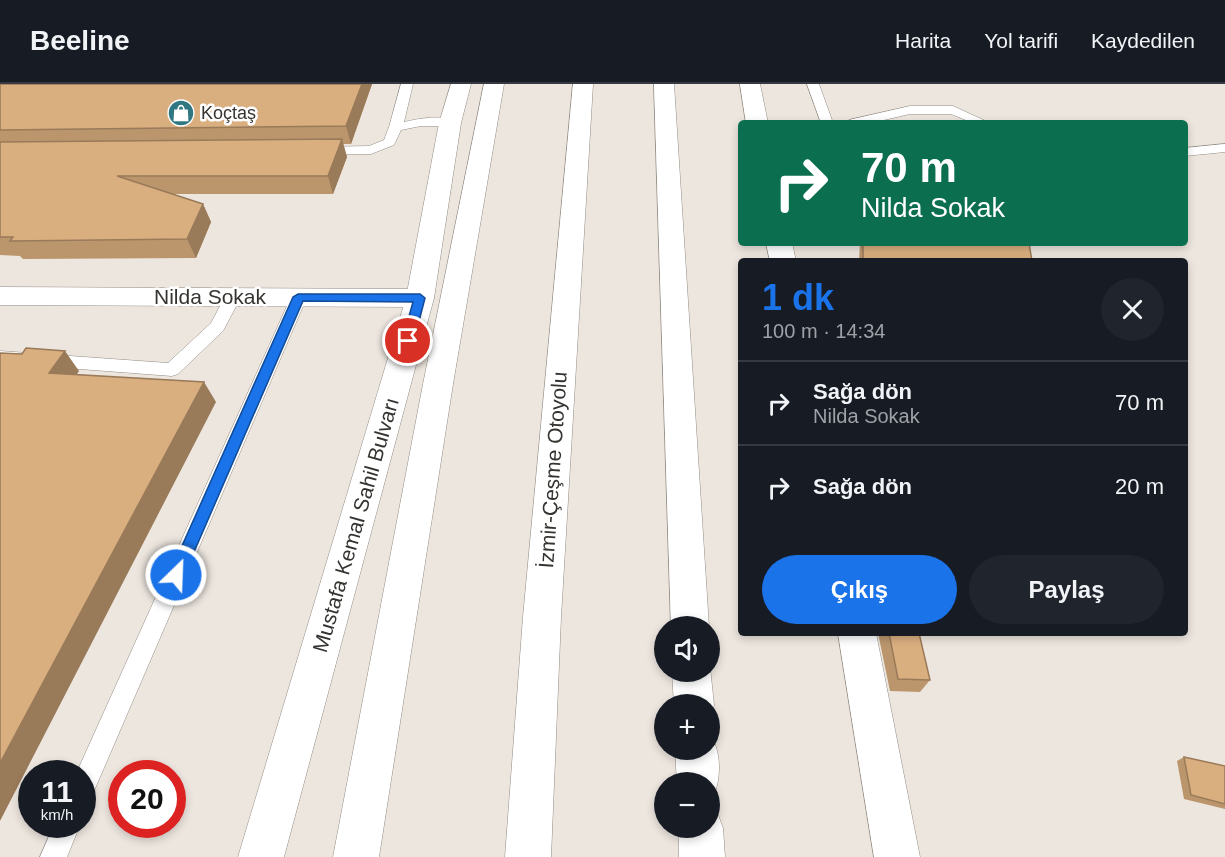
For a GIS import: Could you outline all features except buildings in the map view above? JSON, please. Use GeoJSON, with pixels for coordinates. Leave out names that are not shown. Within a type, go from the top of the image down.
{"type":"FeatureCollection","features":[{"type":"Feature","properties":{"kind":"main road","name":"Mustafa Kemal Sahil Bulvarı"},"geometry":{"type":"LineString","coordinates":[[261,857],[420,298],[450,123],[461,84]]}},
{"type":"Feature","properties":{"kind":"main road","name":"Mustafa Kemal Sahil Bulvarı"},"geometry":{"type":"LineString","coordinates":[[356,857],[436,396],[494,84]]}},
{"type":"Feature","properties":{"kind":"main road","name":"İzmir-Çeşme Otoyolu"},"geometry":{"type":"LineString","coordinates":[[528,857],[542,617],[583,84]]}},
{"type":"Feature","properties":{"kind":"main road"},"geometry":{"type":"LineString","coordinates":[[664,84],[689,616]]}},
{"type":"Feature","properties":{"kind":"main road"},"geometry":{"type":"LineString","coordinates":[[750,84],[756,120]]}},
{"type":"Feature","properties":{"kind":"main road","name":"Nilda Sokak"},"geometry":{"type":"LineString","coordinates":[[0,296],[420,298]]}},
{"type":"Feature","properties":{"kind":"main road"},"geometry":{"type":"LineString","coordinates":[[858,636],[897,857]]}},
{"type":"Feature","properties":{"kind":"main road"},"geometry":{"type":"LineString","coordinates":[[701,838],[702,857]]}},
{"type":"Feature","properties":{"kind":"lane"},"geometry":{"type":"LineString","coordinates":[[301,151],[371,150],[389,141],[396,127],[407,84]]}},
{"type":"Feature","properties":{"kind":"lane"},"geometry":{"type":"LineString","coordinates":[[813,84],[826,120]]}},
{"type":"Feature","properties":{"kind":"lane"},"geometry":{"type":"LineString","coordinates":[[867,120],[910,110],[953,111],[976,120]]}},
{"type":"Feature","properties":{"kind":"lane"},"geometry":{"type":"LineString","coordinates":[[396,127],[421,122],[450,123]]}},
{"type":"Feature","properties":{"kind":"lane"},"geometry":{"type":"LineString","coordinates":[[1188,152],[1225,148]]}},
{"type":"Feature","properties":{"kind":"lane"},"geometry":{"type":"LineString","coordinates":[[0,357],[172,370],[217,327],[233,297]]}},
{"type":"Feature","properties":{"kind":"lane"},"geometry":{"type":"LineString","coordinates":[[95,760],[298,297]]}},
{"type":"Feature","properties":{"kind":"lane"},"geometry":{"type":"LineString","coordinates":[[53,857],[61,838]]}},
{"type":"Feature","properties":{"kind":"place","name":"Koçtaş"},"geometry":{"type":"Point","coordinates":[181,113]}},
{"type":"Feature","properties":{"kind":"route"},"geometry":{"type":"LineString","coordinates":[[176,575],[298,297],[420,298],[408,341]]}}]}
